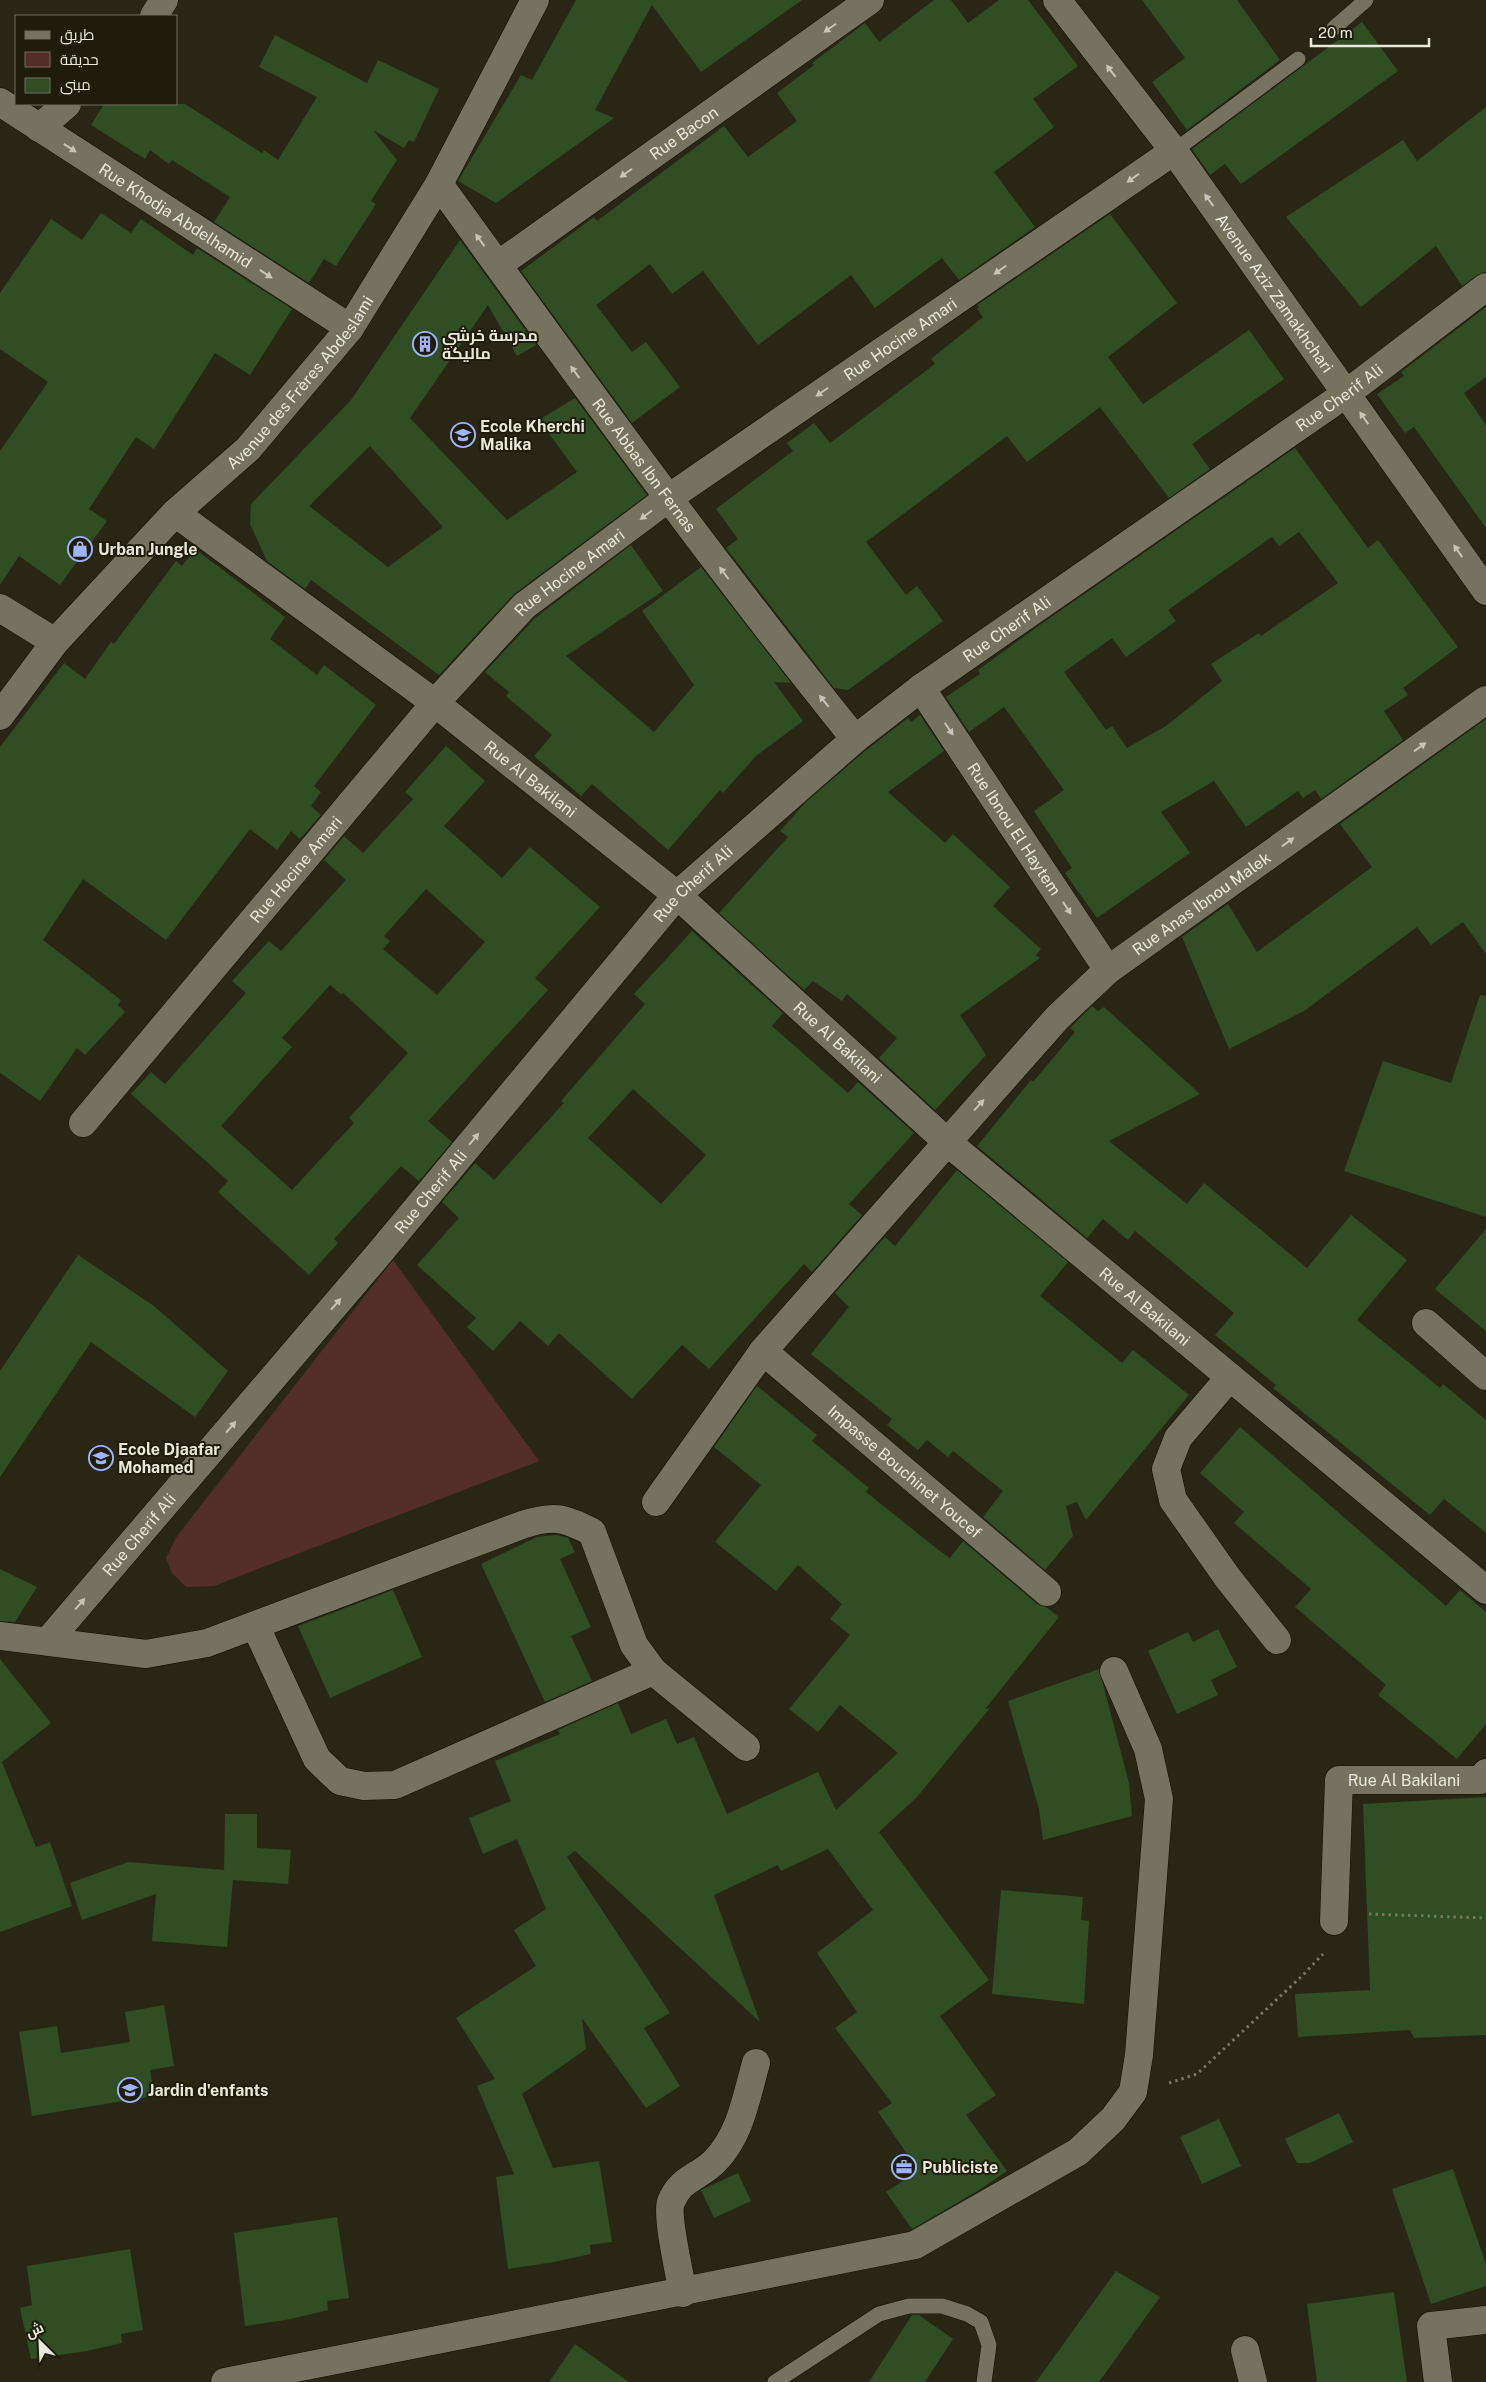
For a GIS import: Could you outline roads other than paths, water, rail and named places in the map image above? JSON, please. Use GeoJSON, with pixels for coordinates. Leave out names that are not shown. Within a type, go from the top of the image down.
{"type":"FeatureCollection","features":[{"type":"Feature","properties":{"kind":"street"},"geometry":{"type":"LineString","coordinates":[[155,15],[164,0]]}},
{"type":"Feature","properties":{"kind":"street","name":"Avenue des Frères Abdeslami"},"geometry":{"type":"LineString","coordinates":[[0,716],[55,642],[175,513],[248,449],[350,328],[439,184],[535,0]]}},
{"type":"Feature","properties":{"kind":"street","name":"Rue Bacon"},"geometry":{"type":"LineString","coordinates":[[498,265],[870,0]]}},
{"type":"Feature","properties":{"kind":"street","name":"Avenue Aziz Zamakhchari"},"geometry":{"type":"LineString","coordinates":[[1057,0],[1174,151],[1486,591]]}},
{"type":"Feature","properties":{"kind":"street","name":"Rue Khodja Abdelhamid"},"geometry":{"type":"LineString","coordinates":[[0,102],[350,328]]}},
{"type":"Feature","properties":{"kind":"street"},"geometry":{"type":"LineString","coordinates":[[39,128],[66,105]]}},
{"type":"Feature","properties":{"kind":"street","name":"Rue Hocine Amari"},"geometry":{"type":"LineString","coordinates":[[83,1123],[435,703],[524,606],[667,499],[1174,151]]}},
{"type":"Feature","properties":{"kind":"street","name":"Rue Abbas Ibn Fernas"},"geometry":{"type":"LineString","coordinates":[[439,184],[667,499],[762,624],[855,739]]}},
{"type":"Feature","properties":{"kind":"street","name":"Rue Cherif Ali"},"geometry":{"type":"LineString","coordinates":[[48,1641],[377,1256],[677,895],[855,739],[922,688],[1347,393],[1486,287]]}},
{"type":"Feature","properties":{"kind":"street","name":"Rue Al Bakilani"},"geometry":{"type":"LineString","coordinates":[[175,513],[435,703],[677,895],[946,1141],[1486,1590]]}},
{"type":"Feature","properties":{"kind":"street"},"geometry":{"type":"LineString","coordinates":[[0,608],[55,642]]}},
{"type":"Feature","properties":{"kind":"street","name":"Rue Ibnou El Haytem"},"geometry":{"type":"LineString","coordinates":[[922,688],[1108,970]]}},
{"type":"Feature","properties":{"kind":"street","name":"Rue Anas Ibnou Malek"},"geometry":{"type":"LineString","coordinates":[[656,1502],[763,1351],[946,1141],[1057,1018],[1108,970],[1486,700]]}},
{"type":"Feature","properties":{"kind":"street"},"geometry":{"type":"LineString","coordinates":[[1426,1323],[1486,1376]]}},
{"type":"Feature","properties":{"kind":"street","name":"Impasse Bouchinet Youcef"},"geometry":{"type":"LineString","coordinates":[[763,1351],[1047,1592]]}},
{"type":"Feature","properties":{"kind":"street"},"geometry":{"type":"LineString","coordinates":[[1230,1377],[1178,1438],[1166,1469],[1173,1500],[1227,1576],[1277,1640]]}},
{"type":"Feature","properties":{"kind":"street"},"geometry":{"type":"LineString","coordinates":[[0,1636],[146,1654],[207,1643],[256,1627],[471,1543],[546,1517],[571,1521],[592,1532],[634,1646],[653,1670],[746,1747]]}},
{"type":"Feature","properties":{"kind":"street"},"geometry":{"type":"LineString","coordinates":[[256,1627],[317,1759],[340,1780],[364,1786],[395,1785],[653,1670]]}},
{"type":"Feature","properties":{"kind":"street"},"geometry":{"type":"LineString","coordinates":[[225,2382],[683,2293],[916,2245],[1078,2152],[1113,2119],[1133,2092],[1139,2055],[1159,1799],[1148,1749],[1114,1672]]}},
{"type":"Feature","properties":{"kind":"street","name":"Rue Al Bakilani"},"geometry":{"type":"LineString","coordinates":[[1347,1917],[1339,1780],[1480,1780],[1486,1773]]}},
{"type":"Feature","properties":{"kind":"street"},"geometry":{"type":"LineString","coordinates":[[683,2293],[672,2232],[670,2204],[683,2183],[714,2162],[737,2132],[756,2063]]}},
{"type":"Feature","properties":{"kind":"street"},"geometry":{"type":"LineString","coordinates":[[1438,2382],[1431,2326],[1486,2320]]}},
{"type":"Feature","properties":{"kind":"street"},"geometry":{"type":"LineString","coordinates":[[1245,2350],[1253,2382]]}},
{"type":"Feature","properties":{"kind":"lane"},"geometry":{"type":"LineString","coordinates":[[1334,28],[1366,0]]}},
{"type":"Feature","properties":{"kind":"lane"},"geometry":{"type":"LineString","coordinates":[[1174,151],[1298,59]]}},
{"type":"Feature","properties":{"kind":"lane"},"geometry":{"type":"LineString","coordinates":[[775,2382],[879,2314],[909,2306],[942,2306],[967,2314],[981,2322],[989,2345],[984,2382]]}},
{"type":"Feature","properties":{"kind":"place","name":"مدرسة خرشي ماليكة"},"geometry":{"type":"Point","coordinates":[425,344]}},
{"type":"Feature","properties":{"kind":"place","name":"Ecole Kherchi Malika"},"geometry":{"type":"Point","coordinates":[463,435]}},
{"type":"Feature","properties":{"kind":"place","name":"Urban Jungle"},"geometry":{"type":"Point","coordinates":[80,549]}},
{"type":"Feature","properties":{"kind":"place","name":"Ecole Djaafar Mohamed"},"geometry":{"type":"Point","coordinates":[101,1458]}},
{"type":"Feature","properties":{"kind":"place","name":"Jardin d'enfants"},"geometry":{"type":"Point","coordinates":[130,2090]}},
{"type":"Feature","properties":{"kind":"place","name":"Publiciste"},"geometry":{"type":"Point","coordinates":[904,2167]}}]}
